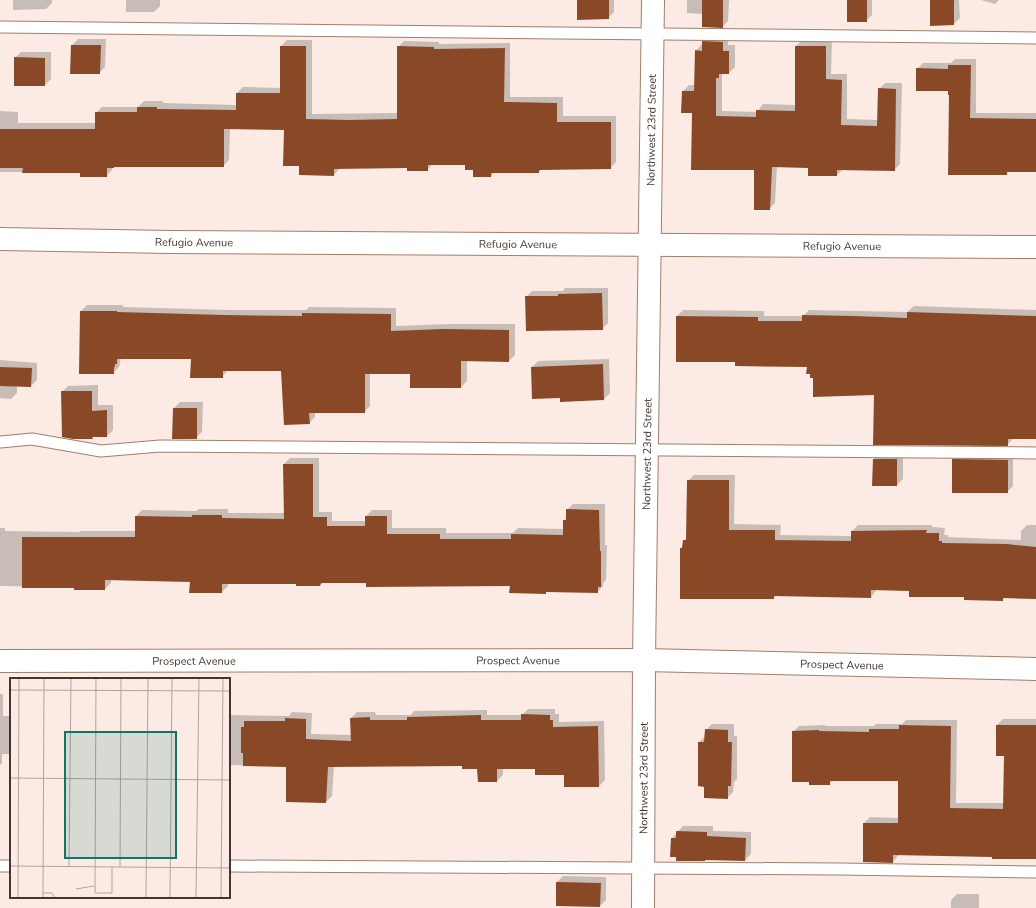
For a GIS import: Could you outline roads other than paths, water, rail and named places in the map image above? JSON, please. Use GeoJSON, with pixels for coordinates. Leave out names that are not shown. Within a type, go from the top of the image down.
{"type":"FeatureCollection","features":[{"type":"Feature","properties":{"kind":"street","name":"Northwest 23rd Street"},"geometry":{"type":"LineString","coordinates":[[643,908],[644,660],[653,0]]}},
{"type":"Feature","properties":{"kind":"street","name":"Refugio Avenue"},"geometry":{"type":"LineString","coordinates":[[0,239],[178,242],[1036,247]]}},
{"type":"Feature","properties":{"kind":"street","name":"Prospect Avenue"},"geometry":{"type":"LineString","coordinates":[[0,661],[644,660],[1036,669]]}},
{"type":"Feature","properties":{"kind":"lane"},"geometry":{"type":"LineString","coordinates":[[0,27],[1036,38]]}},
{"type":"Feature","properties":{"kind":"lane"},"geometry":{"type":"LineString","coordinates":[[0,442],[32,439],[101,451],[160,446],[1036,453]]}},
{"type":"Feature","properties":{"kind":"lane"},"geometry":{"type":"LineString","coordinates":[[230,866],[643,867],[1036,872]]}}]}
